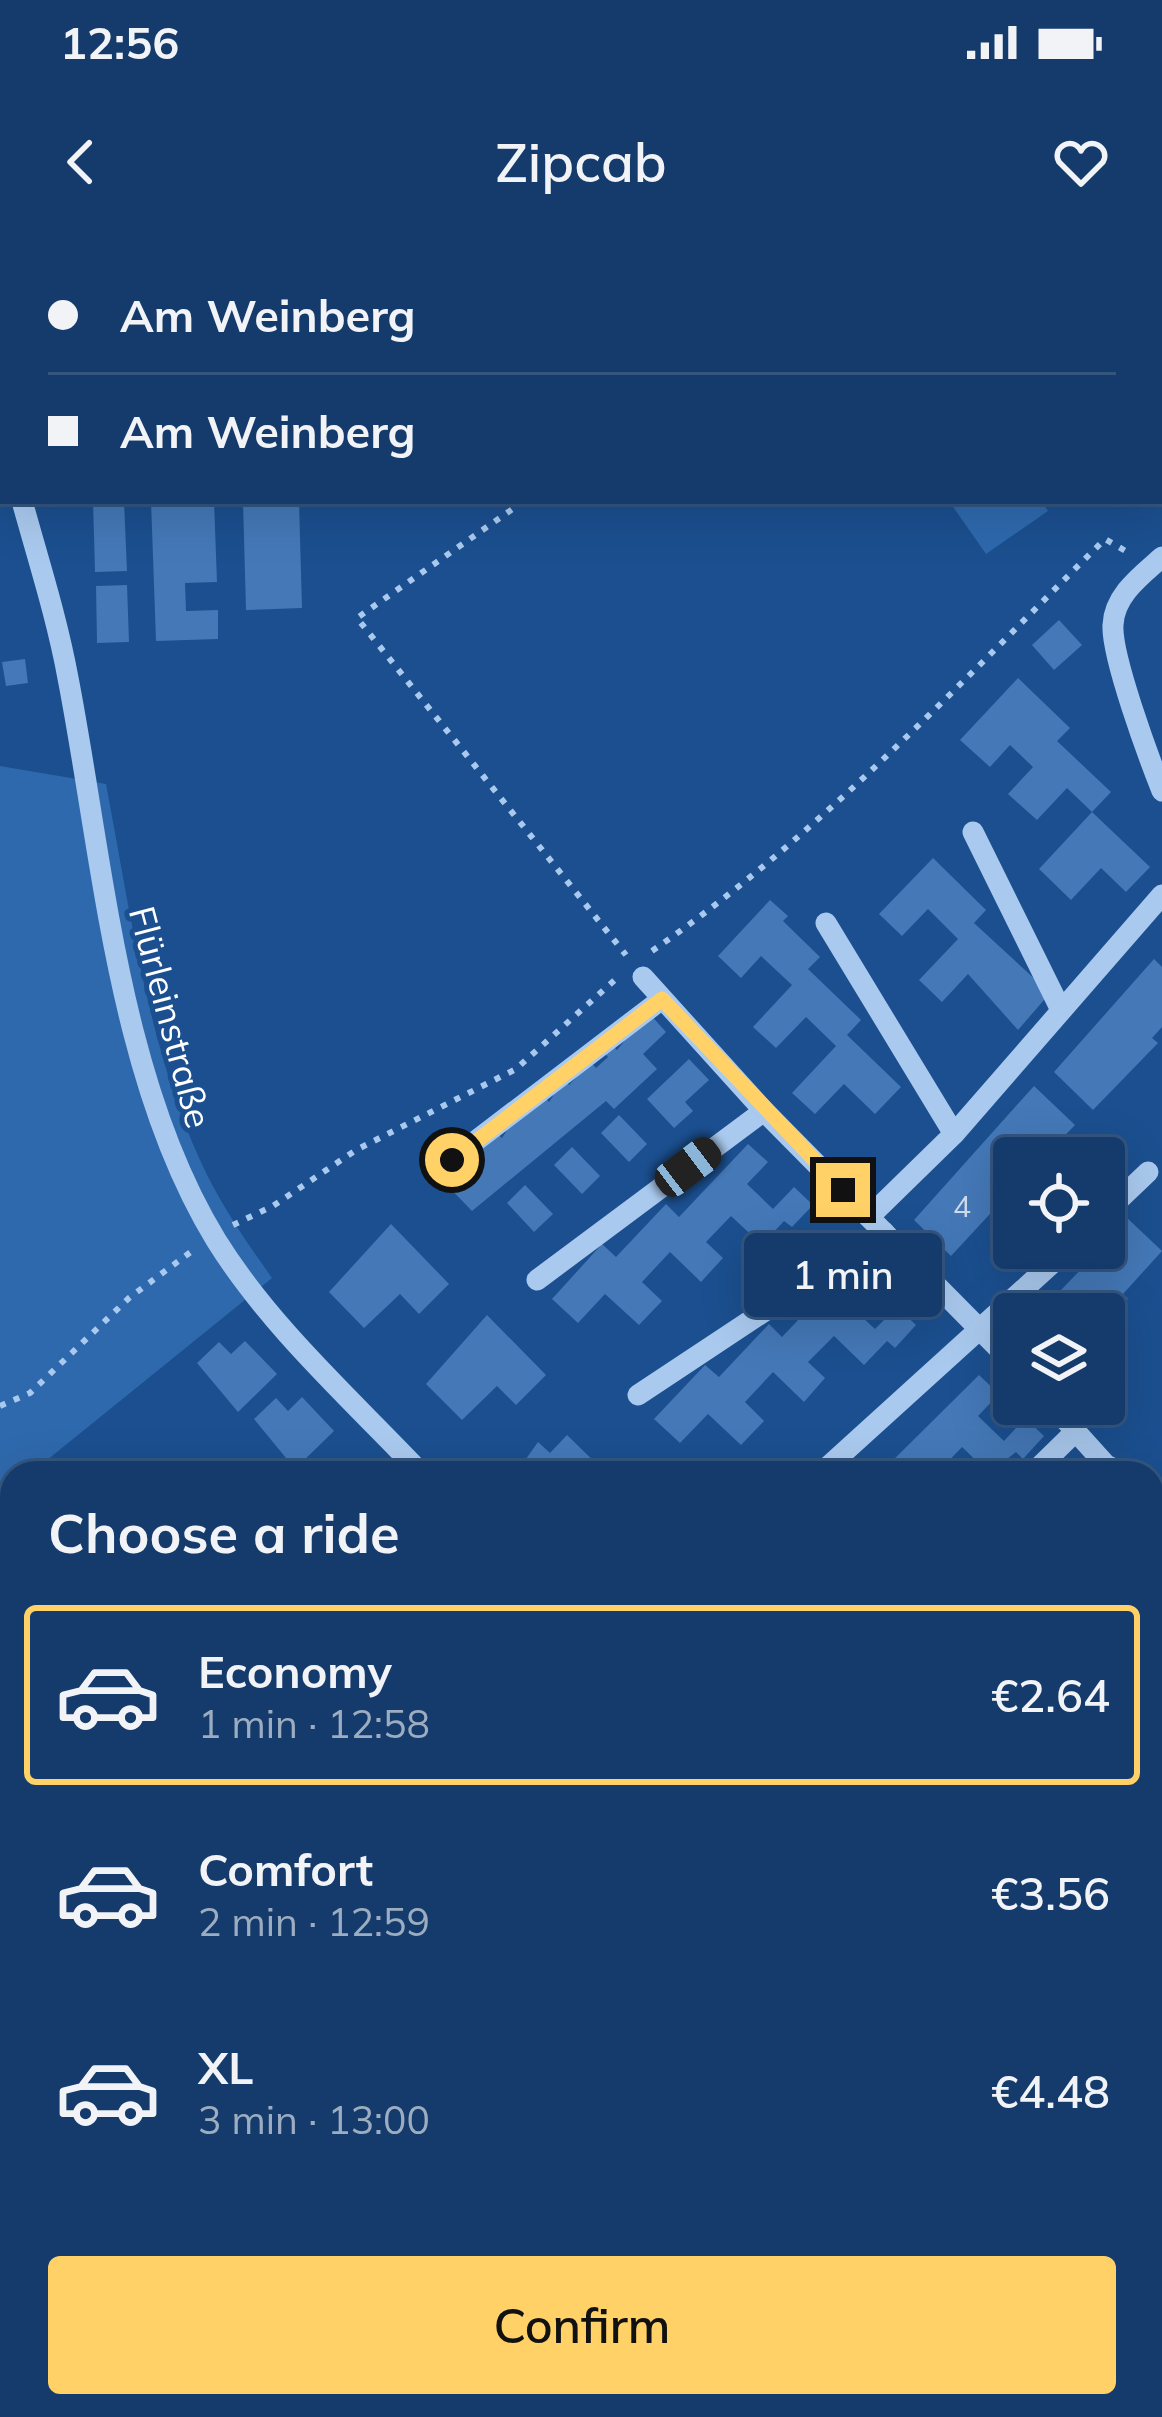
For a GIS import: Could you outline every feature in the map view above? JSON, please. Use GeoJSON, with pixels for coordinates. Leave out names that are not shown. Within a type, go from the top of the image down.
{"type":"FeatureCollection","features":[{"type":"Feature","properties":{"kind":"street","name":"Flürleinstraße"},"geometry":{"type":"LineString","coordinates":[[23,504],[68,676],[98,869],[132,1020],[178,1164],[213,1235],[281,1325],[410,1461]]}},
{"type":"Feature","properties":{"kind":"street"},"geometry":{"type":"LineString","coordinates":[[1157,561],[1125,591],[1112,626],[1141,738],[1162,791]]}},
{"type":"Feature","properties":{"kind":"street"},"geometry":{"type":"LineString","coordinates":[[973,832],[1061,1010]]}},
{"type":"Feature","properties":{"kind":"street"},"geometry":{"type":"LineString","coordinates":[[638,1395],[877,1225],[1162,895]]}},
{"type":"Feature","properties":{"kind":"street"},"geometry":{"type":"LineString","coordinates":[[826,923],[954,1134]]}},
{"type":"Feature","properties":{"kind":"street"},"geometry":{"type":"LineString","coordinates":[[638,971],[764,1111],[993,1342]]}},
{"type":"Feature","properties":{"kind":"street"},"geometry":{"type":"LineString","coordinates":[[452,1160],[662,999]]}},
{"type":"Feature","properties":{"kind":"street"},"geometry":{"type":"LineString","coordinates":[[537,1280],[764,1111]]}},
{"type":"Feature","properties":{"kind":"street"},"geometry":{"type":"LineString","coordinates":[[1125,1194],[1148,1172]]}},
{"type":"Feature","properties":{"kind":"street"},"geometry":{"type":"LineString","coordinates":[[835,1461],[1047,1269]]}},
{"type":"Feature","properties":{"kind":"street"},"geometry":{"type":"LineString","coordinates":[[1070,1425],[1102,1461]]}},
{"type":"Feature","properties":{"kind":"street"},"geometry":{"type":"LineString","coordinates":[[1045,1461],[1076,1431]]}},
{"type":"Feature","properties":{"kind":"path"},"geometry":{"type":"LineString","coordinates":[[520,504],[357,618],[638,971]]}},
{"type":"Feature","properties":{"kind":"path"},"geometry":{"type":"LineString","coordinates":[[0,1406],[30,1393],[129,1298],[213,1235],[273,1206],[356,1150],[516,1069],[716,906],[882,760],[1106,539],[1157,561]]}},
{"type":"Feature","properties":{"kind":"shaded area"},"geometry":{"type":"Polygon","coordinates":[[[951,504],[1043,504],[1048,511],[986,554],[951,504]]]}},
{"type":"Feature","properties":{"kind":"shaded area"},"geometry":{"type":"Polygon","coordinates":[[[0,766],[106,784],[142,975],[166,1069],[215,1191],[272,1278],[46,1461],[0,1461],[0,766]]]}},
{"type":"Feature","properties":{"kind":"building"},"geometry":{"type":"Polygon","coordinates":[[[93,504],[124,504],[127,571],[95,572],[93,504]]]}},
{"type":"Feature","properties":{"kind":"building"},"geometry":{"type":"Polygon","coordinates":[[[151,504],[214,504],[217,582],[185,583],[186,611],[218,610],[218,639],[156,641],[151,504]]]}},
{"type":"Feature","properties":{"kind":"building"},"geometry":{"type":"Polygon","coordinates":[[[243,504],[299,504],[302,608],[246,610],[243,504]]]}},
{"type":"Feature","properties":{"kind":"building"},"geometry":{"type":"Polygon","coordinates":[[[127,585],[129,642],[97,643],[96,586],[127,585]]]}},
{"type":"Feature","properties":{"kind":"building"},"geometry":{"type":"Polygon","coordinates":[[[1059,620],[1082,645],[1054,670],[1032,645],[1059,620]]]}},
{"type":"Feature","properties":{"kind":"building"},"geometry":{"type":"Polygon","coordinates":[[[25,659],[28,683],[6,686],[2,662],[25,659]]]}},
{"type":"Feature","properties":{"kind":"building"},"geometry":{"type":"Polygon","coordinates":[[[1018,678],[1070,728],[1057,741],[1111,792],[1092,812],[1067,788],[1037,820],[1008,794],[1033,767],[1010,745],[990,767],[960,740],[1018,678]]]}},
{"type":"Feature","properties":{"kind":"building"},"geometry":{"type":"Polygon","coordinates":[[[1092,812],[1150,867],[1126,892],[1101,868],[1071,900],[1039,869],[1092,812]]]}},
{"type":"Feature","properties":{"kind":"building"},"geometry":{"type":"Polygon","coordinates":[[[933,858],[986,910],[974,923],[1050,993],[1018,1030],[968,974],[942,1002],[919,980],[958,939],[928,909],[902,936],[879,914],[933,858]]]}},
{"type":"Feature","properties":{"kind":"building"},"geometry":{"type":"Polygon","coordinates":[[[770,900],[788,916],[783,921],[820,957],[808,969],[861,1020],[847,1035],[901,1087],[875,1114],[844,1084],[815,1114],[792,1093],[836,1046],[806,1017],[776,1048],[753,1027],[792,985],[761,956],[741,978],[718,956],[770,900]]]}},
{"type":"Feature","properties":{"kind":"building"},"geometry":{"type":"Polygon","coordinates":[[[1154,959],[1162,967],[1162,1027],[1152,1038],[1158,1043],[1093,1110],[1054,1072],[1154,959]]]}},
{"type":"Feature","properties":{"kind":"building"},"geometry":{"type":"Polygon","coordinates":[[[648,1012],[666,1032],[643,1054],[657,1069],[614,1109],[606,1101],[472,1211],[439,1177],[450,1167],[455,1173],[468,1161],[463,1156],[496,1132],[502,1138],[518,1113],[523,1118],[544,1096],[549,1102],[564,1079],[569,1085],[591,1062],[596,1068],[608,1057],[604,1052],[612,1045],[617,1050],[648,1012]]]}},
{"type":"Feature","properties":{"kind":"building"},"geometry":{"type":"Polygon","coordinates":[[[689,1059],[709,1080],[685,1102],[693,1111],[674,1128],[647,1099],[689,1059]]]}},
{"type":"Feature","properties":{"kind":"building"},"geometry":{"type":"Polygon","coordinates":[[[1034,1086],[1075,1125],[1063,1137],[993,1137],[993,1211],[951,1256],[914,1220],[1034,1086]]]}},
{"type":"Feature","properties":{"kind":"building"},"geometry":{"type":"Polygon","coordinates":[[[619,1115],[647,1144],[629,1162],[601,1133],[619,1115]]]}},
{"type":"Feature","properties":{"kind":"building"},"geometry":{"type":"Polygon","coordinates":[[[748,1144],[768,1162],[747,1184],[773,1209],[794,1187],[813,1205],[792,1227],[784,1221],[762,1245],[731,1216],[706,1242],[723,1258],[701,1282],[670,1252],[642,1282],[662,1301],[639,1325],[605,1294],[578,1323],[552,1299],[602,1244],[616,1257],[666,1204],[679,1217],[748,1144]]]}},
{"type":"Feature","properties":{"kind":"building"},"geometry":{"type":"Polygon","coordinates":[[[572,1147],[600,1176],[582,1194],[554,1165],[572,1147]]]}},
{"type":"Feature","properties":{"kind":"building"},"geometry":{"type":"Polygon","coordinates":[[[525,1185],[553,1214],[534,1232],[507,1203],[525,1185]]]}},
{"type":"Feature","properties":{"kind":"building"},"geometry":{"type":"Polygon","coordinates":[[[1125,1216],[1162,1251],[1124,1293],[1058,1293],[1081,1269],[1125,1269],[1125,1216]]]}},
{"type":"Feature","properties":{"kind":"building"},"geometry":{"type":"Polygon","coordinates":[[[391,1224],[449,1284],[419,1314],[400,1294],[364,1328],[329,1292],[391,1224]]]}},
{"type":"Feature","properties":{"kind":"building"},"geometry":{"type":"Polygon","coordinates":[[[851,1264],[870,1282],[849,1305],[875,1329],[897,1307],[916,1325],[895,1348],[887,1341],[864,1365],[834,1336],[808,1362],[825,1378],[804,1402],[773,1372],[745,1402],[764,1421],[741,1445],[708,1414],[680,1443],[654,1419],[705,1365],[719,1377],[769,1324],[782,1337],[851,1264]]]}},
{"type":"Feature","properties":{"kind":"building"},"geometry":{"type":"Polygon","coordinates":[[[487,1315],[546,1375],[516,1405],[497,1386],[462,1420],[426,1384],[487,1315]]]}},
{"type":"Feature","properties":{"kind":"building"},"geometry":{"type":"Polygon","coordinates":[[[245,1341],[277,1374],[238,1412],[197,1363],[219,1342],[231,1354],[245,1341]]]}},
{"type":"Feature","properties":{"kind":"building"},"geometry":{"type":"Polygon","coordinates":[[[979,1375],[993,1388],[993,1400],[978,1416],[1004,1441],[1019,1425],[1032,1425],[1044,1436],[1023,1459],[1016,1452],[1004,1461],[977,1461],[962,1447],[949,1461],[892,1461],[979,1375]]]}},
{"type":"Feature","properties":{"kind":"building"},"geometry":{"type":"Polygon","coordinates":[[[302,1397],[334,1431],[303,1461],[288,1461],[254,1419],[276,1398],[288,1411],[302,1397]]]}},
{"type":"Feature","properties":{"kind":"building"},"geometry":{"type":"Polygon","coordinates":[[[567,1435],[594,1461],[525,1461],[538,1442],[550,1453],[567,1435]]]}},
{"type":"Feature","properties":{"kind":"route"},"geometry":{"type":"LineString","coordinates":[[452,1160],[662,999],[843,1190]]}}]}
